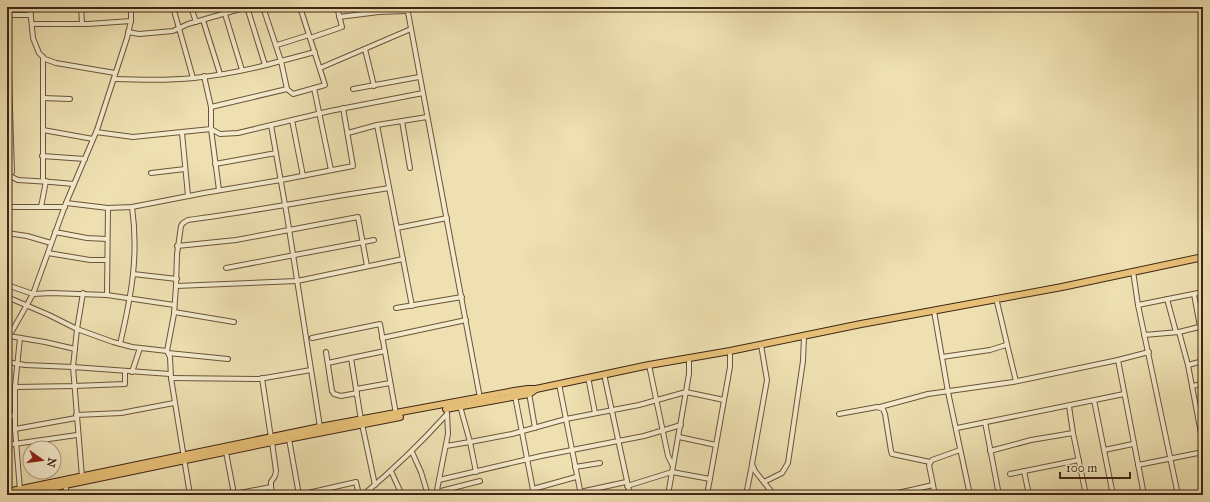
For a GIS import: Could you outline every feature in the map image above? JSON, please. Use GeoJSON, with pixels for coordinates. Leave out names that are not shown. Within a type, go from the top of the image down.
{"type":"FeatureCollection","features":[{"type":"Feature","properties":{"kind":"main road"},"geometry":{"type":"LineString","coordinates":[[7,492],[19,492],[272,440],[289,439],[396,414],[480,398],[528,391],[588,377],[761,345],[996,298],[1062,287],[1203,257]]}},
{"type":"Feature","properties":{"kind":"main road"},"geometry":{"type":"LineString","coordinates":[[65,482],[82,477],[184,458],[226,452],[320,427],[447,411],[460,406],[515,396],[528,391]]}},
{"type":"Feature","properties":{"kind":"street"},"geometry":{"type":"LineString","coordinates":[[30,7],[33,38],[39,53],[45,59],[56,63],[116,73]]}},
{"type":"Feature","properties":{"kind":"street"},"geometry":{"type":"LineString","coordinates":[[81,7],[82,24]]}},
{"type":"Feature","properties":{"kind":"street"},"geometry":{"type":"LineString","coordinates":[[75,349],[45,342],[8,337],[34,294],[51,242],[96,132],[128,32],[131,21],[131,7]]}},
{"type":"Feature","properties":{"kind":"street"},"geometry":{"type":"LineString","coordinates":[[173,7],[193,78]]}},
{"type":"Feature","properties":{"kind":"street"},"geometry":{"type":"LineString","coordinates":[[191,7],[196,22]]}},
{"type":"Feature","properties":{"kind":"street"},"geometry":{"type":"LineString","coordinates":[[229,7],[230,12]]}},
{"type":"Feature","properties":{"kind":"street"},"geometry":{"type":"LineString","coordinates":[[128,32],[139,34],[173,31],[196,22],[247,7],[265,65]]}},
{"type":"Feature","properties":{"kind":"street"},"geometry":{"type":"LineString","coordinates":[[263,7],[281,61],[287,89],[293,94],[325,85],[300,7]]}},
{"type":"Feature","properties":{"kind":"street"},"geometry":{"type":"LineString","coordinates":[[276,45],[342,28],[337,7]]}},
{"type":"Feature","properties":{"kind":"street"},"geometry":{"type":"LineString","coordinates":[[374,7],[375,12]]}},
{"type":"Feature","properties":{"kind":"street"},"geometry":{"type":"LineString","coordinates":[[339,17],[407,9],[480,398]]}},
{"type":"Feature","properties":{"kind":"street"},"geometry":{"type":"LineString","coordinates":[[225,14],[242,70]]}},
{"type":"Feature","properties":{"kind":"street"},"geometry":{"type":"LineString","coordinates":[[7,175],[12,172],[9,155],[7,15],[31,15]]}},
{"type":"Feature","properties":{"kind":"street"},"geometry":{"type":"LineString","coordinates":[[203,20],[220,74]]}},
{"type":"Feature","properties":{"kind":"street"},"geometry":{"type":"LineString","coordinates":[[32,24],[82,24],[131,21]]}},
{"type":"Feature","properties":{"kind":"street"},"geometry":{"type":"LineString","coordinates":[[320,68],[411,30]]}},
{"type":"Feature","properties":{"kind":"street"},"geometry":{"type":"LineString","coordinates":[[365,50],[374,86]]}},
{"type":"Feature","properties":{"kind":"street"},"geometry":{"type":"LineString","coordinates":[[114,79],[141,80],[193,78],[242,70],[315,52]]}},
{"type":"Feature","properties":{"kind":"street"},"geometry":{"type":"LineString","coordinates":[[41,207],[44,181],[42,156],[43,57]]}},
{"type":"Feature","properties":{"kind":"street"},"geometry":{"type":"LineString","coordinates":[[204,76],[211,107],[211,130],[218,190]]}},
{"type":"Feature","properties":{"kind":"street"},"geometry":{"type":"LineString","coordinates":[[353,89],[420,77]]}},
{"type":"Feature","properties":{"kind":"street"},"geometry":{"type":"LineString","coordinates":[[314,88],[331,170]]}},
{"type":"Feature","properties":{"kind":"street"},"geometry":{"type":"LineString","coordinates":[[211,107],[287,89]]}},
{"type":"Feature","properties":{"kind":"street"},"geometry":{"type":"LineString","coordinates":[[96,132],[133,137],[211,130],[216,133],[226,134],[343,108],[423,93]]}},
{"type":"Feature","properties":{"kind":"street"},"geometry":{"type":"LineString","coordinates":[[43,98],[70,99]]}},
{"type":"Feature","properties":{"kind":"street"},"geometry":{"type":"LineString","coordinates":[[7,207],[66,205],[108,208],[132,207],[353,166],[343,108]]}},
{"type":"Feature","properties":{"kind":"street"},"geometry":{"type":"LineString","coordinates":[[348,133],[377,125],[427,117]]}},
{"type":"Feature","properties":{"kind":"street"},"geometry":{"type":"LineString","coordinates":[[292,120],[303,176]]}},
{"type":"Feature","properties":{"kind":"street"},"geometry":{"type":"LineString","coordinates":[[402,121],[410,168]]}},
{"type":"Feature","properties":{"kind":"street"},"geometry":{"type":"LineString","coordinates":[[271,125],[286,205],[296,281],[320,427]]}},
{"type":"Feature","properties":{"kind":"street"},"geometry":{"type":"LineString","coordinates":[[377,125],[412,306]]}},
{"type":"Feature","properties":{"kind":"street"},"geometry":{"type":"LineString","coordinates":[[43,130],[93,139]]}},
{"type":"Feature","properties":{"kind":"street"},"geometry":{"type":"LineString","coordinates":[[182,133],[188,196]]}},
{"type":"Feature","properties":{"kind":"street"},"geometry":{"type":"LineString","coordinates":[[215,164],[276,153]]}},
{"type":"Feature","properties":{"kind":"street"},"geometry":{"type":"LineString","coordinates":[[42,156],[85,159]]}},
{"type":"Feature","properties":{"kind":"street"},"geometry":{"type":"LineString","coordinates":[[151,173],[186,169]]}},
{"type":"Feature","properties":{"kind":"street"},"geometry":{"type":"LineString","coordinates":[[7,175],[18,180],[74,184]]}},
{"type":"Feature","properties":{"kind":"street"},"geometry":{"type":"LineString","coordinates":[[190,495],[174,403],[170,376],[170,357],[168,352],[174,312],[177,246],[181,226],[188,220],[232,215],[389,188]]}},
{"type":"Feature","properties":{"kind":"street"},"geometry":{"type":"LineString","coordinates":[[120,344],[131,297],[134,228],[132,207]]}},
{"type":"Feature","properties":{"kind":"street"},"geometry":{"type":"LineString","coordinates":[[107,295],[108,208]]}},
{"type":"Feature","properties":{"kind":"street"},"geometry":{"type":"LineString","coordinates":[[177,246],[236,240],[358,217],[367,266]]}},
{"type":"Feature","properties":{"kind":"street"},"geometry":{"type":"LineString","coordinates":[[397,228],[447,218]]}},
{"type":"Feature","properties":{"kind":"street"},"geometry":{"type":"LineString","coordinates":[[55,232],[87,238],[107,239]]}},
{"type":"Feature","properties":{"kind":"street"},"geometry":{"type":"LineString","coordinates":[[7,233],[51,242]]}},
{"type":"Feature","properties":{"kind":"street"},"geometry":{"type":"LineString","coordinates":[[226,268],[293,254],[374,240]]}},
{"type":"Feature","properties":{"kind":"street"},"geometry":{"type":"LineString","coordinates":[[48,253],[90,260],[107,260]]}},
{"type":"Feature","properties":{"kind":"street"},"geometry":{"type":"LineString","coordinates":[[176,286],[296,281],[403,259]]}},
{"type":"Feature","properties":{"kind":"street"},"geometry":{"type":"LineString","coordinates":[[1133,271],[1138,305],[1178,495]]}},
{"type":"Feature","properties":{"kind":"street"},"geometry":{"type":"LineString","coordinates":[[133,274],[176,279]]}},
{"type":"Feature","properties":{"kind":"street"},"geometry":{"type":"LineString","coordinates":[[7,285],[34,294],[82,293],[131,297],[174,305]]}},
{"type":"Feature","properties":{"kind":"street"},"geometry":{"type":"LineString","coordinates":[[1138,305],[1203,292]]}},
{"type":"Feature","properties":{"kind":"street"},"geometry":{"type":"LineString","coordinates":[[82,293],[73,367],[82,477]]}},
{"type":"Feature","properties":{"kind":"street"},"geometry":{"type":"LineString","coordinates":[[1144,334],[1177,332],[1201,326],[1194,294]]}},
{"type":"Feature","properties":{"kind":"street"},"geometry":{"type":"LineString","coordinates":[[7,297],[77,329],[120,344],[228,360]]}},
{"type":"Feature","properties":{"kind":"street"},"geometry":{"type":"LineString","coordinates":[[396,308],[462,297]]}},
{"type":"Feature","properties":{"kind":"street"},"geometry":{"type":"LineString","coordinates":[[996,298],[1006,345],[1016,381]]}},
{"type":"Feature","properties":{"kind":"street"},"geometry":{"type":"LineString","coordinates":[[1167,299],[1188,365],[1202,429],[1203,444]]}},
{"type":"Feature","properties":{"kind":"street"},"geometry":{"type":"LineString","coordinates":[[934,311],[948,392],[970,495]]}},
{"type":"Feature","properties":{"kind":"street"},"geometry":{"type":"LineString","coordinates":[[174,312],[234,322]]}},
{"type":"Feature","properties":{"kind":"street"},"geometry":{"type":"LineString","coordinates":[[382,338],[466,320]]}},
{"type":"Feature","properties":{"kind":"street"},"geometry":{"type":"LineString","coordinates":[[312,338],[380,324],[396,414]]}},
{"type":"Feature","properties":{"kind":"street"},"geometry":{"type":"LineString","coordinates":[[764,482],[782,473],[788,463],[803,361],[804,336]]}},
{"type":"Feature","properties":{"kind":"street"},"geometry":{"type":"LineString","coordinates":[[19,492],[15,430],[15,387],[20,338]]}},
{"type":"Feature","properties":{"kind":"street"},"geometry":{"type":"LineString","coordinates":[[746,495],[767,380],[761,345]]}},
{"type":"Feature","properties":{"kind":"street"},"geometry":{"type":"LineString","coordinates":[[942,357],[984,351],[1006,345]]}},
{"type":"Feature","properties":{"kind":"street"},"geometry":{"type":"LineString","coordinates":[[132,372],[140,348]]}},
{"type":"Feature","properties":{"kind":"street"},"geometry":{"type":"LineString","coordinates":[[328,363],[385,351]]}},
{"type":"Feature","properties":{"kind":"street"},"geometry":{"type":"LineString","coordinates":[[707,495],[730,367],[730,351]]}},
{"type":"Feature","properties":{"kind":"street"},"geometry":{"type":"LineString","coordinates":[[326,352],[332,391],[334,394],[341,396],[390,383]]}},
{"type":"Feature","properties":{"kind":"street"},"geometry":{"type":"LineString","coordinates":[[839,414],[877,406],[880,407],[918,396],[1016,381],[1118,360],[1149,352]]}},
{"type":"Feature","properties":{"kind":"street"},"geometry":{"type":"LineString","coordinates":[[351,358],[356,391],[375,485]]}},
{"type":"Feature","properties":{"kind":"street"},"geometry":{"type":"LineString","coordinates":[[668,495],[689,374],[688,358]]}},
{"type":"Feature","properties":{"kind":"street"},"geometry":{"type":"LineString","coordinates":[[1118,360],[1144,495]]}},
{"type":"Feature","properties":{"kind":"street"},"geometry":{"type":"LineString","coordinates":[[1188,365],[1203,361]]}},
{"type":"Feature","properties":{"kind":"street"},"geometry":{"type":"LineString","coordinates":[[7,362],[25,365],[73,367],[170,376],[262,378],[311,370]]}},
{"type":"Feature","properties":{"kind":"street"},"geometry":{"type":"LineString","coordinates":[[649,365],[662,431],[668,456],[673,466]]}},
{"type":"Feature","properties":{"kind":"street"},"geometry":{"type":"LineString","coordinates":[[15,387],[125,384],[125,371]]}},
{"type":"Feature","properties":{"kind":"street"},"geometry":{"type":"LineString","coordinates":[[604,374],[630,495]]}},
{"type":"Feature","properties":{"kind":"street"},"geometry":{"type":"LineString","coordinates":[[588,377],[595,413]]}},
{"type":"Feature","properties":{"kind":"street"},"geometry":{"type":"LineString","coordinates":[[262,378],[276,471],[275,476],[270,482],[273,495]]}},
{"type":"Feature","properties":{"kind":"street"},"geometry":{"type":"LineString","coordinates":[[559,384],[580,494],[627,484],[672,472],[710,479]]}},
{"type":"Feature","properties":{"kind":"street"},"geometry":{"type":"LineString","coordinates":[[1192,386],[1203,384]]}},
{"type":"Feature","properties":{"kind":"street"},"geometry":{"type":"LineString","coordinates":[[528,391],[535,428]]}},
{"type":"Feature","properties":{"kind":"street"},"geometry":{"type":"LineString","coordinates":[[446,446],[522,432],[566,418],[657,401],[686,392],[724,400]]}},
{"type":"Feature","properties":{"kind":"street"},"geometry":{"type":"LineString","coordinates":[[956,428],[1124,394]]}},
{"type":"Feature","properties":{"kind":"street"},"geometry":{"type":"LineString","coordinates":[[515,396],[533,493],[576,477]]}},
{"type":"Feature","properties":{"kind":"street"},"geometry":{"type":"LineString","coordinates":[[1094,400],[1114,495]]}},
{"type":"Feature","properties":{"kind":"street"},"geometry":{"type":"LineString","coordinates":[[15,430],[76,417],[121,413],[174,403]]}},
{"type":"Feature","properties":{"kind":"street"},"geometry":{"type":"LineString","coordinates":[[460,406],[470,442],[476,472]]}},
{"type":"Feature","properties":{"kind":"street"},"geometry":{"type":"LineString","coordinates":[[1069,406],[1086,495]]}},
{"type":"Feature","properties":{"kind":"street"},"geometry":{"type":"LineString","coordinates":[[880,407],[883,409],[885,414],[892,454],[930,462],[960,450]]}},
{"type":"Feature","properties":{"kind":"street"},"geometry":{"type":"LineString","coordinates":[[447,411],[448,434],[436,493],[480,481]]}},
{"type":"Feature","properties":{"kind":"street"},"geometry":{"type":"LineString","coordinates":[[363,495],[412,452],[447,411]]}},
{"type":"Feature","properties":{"kind":"street"},"geometry":{"type":"LineString","coordinates":[[7,415],[15,416]]}},
{"type":"Feature","properties":{"kind":"street"},"geometry":{"type":"LineString","coordinates":[[985,422],[999,495]]}},
{"type":"Feature","properties":{"kind":"street"},"geometry":{"type":"LineString","coordinates":[[439,480],[572,450],[618,442],[681,425]]}},
{"type":"Feature","properties":{"kind":"street"},"geometry":{"type":"LineString","coordinates":[[990,451],[1031,440],[1073,433]]}},
{"type":"Feature","properties":{"kind":"street"},"geometry":{"type":"LineString","coordinates":[[7,445],[78,435]]}},
{"type":"Feature","properties":{"kind":"street"},"geometry":{"type":"LineString","coordinates":[[679,437],[716,445]]}},
{"type":"Feature","properties":{"kind":"street"},"geometry":{"type":"LineString","coordinates":[[289,439],[299,495],[356,482],[359,495]]}},
{"type":"Feature","properties":{"kind":"street"},"geometry":{"type":"LineString","coordinates":[[1104,450],[1133,444]]}},
{"type":"Feature","properties":{"kind":"street"},"geometry":{"type":"LineString","coordinates":[[226,452],[234,494]]}},
{"type":"Feature","properties":{"kind":"street"},"geometry":{"type":"LineString","coordinates":[[412,452],[418,464],[428,495]]}},
{"type":"Feature","properties":{"kind":"street"},"geometry":{"type":"LineString","coordinates":[[1138,465],[1170,460],[1203,452]]}},
{"type":"Feature","properties":{"kind":"street"},"geometry":{"type":"LineString","coordinates":[[1010,474],[1079,460]]}},
{"type":"Feature","properties":{"kind":"street"},"geometry":{"type":"LineString","coordinates":[[930,462],[929,465],[935,495]]}},
{"type":"Feature","properties":{"kind":"street"},"geometry":{"type":"LineString","coordinates":[[575,467],[600,463]]}},
{"type":"Feature","properties":{"kind":"street"},"geometry":{"type":"LineString","coordinates":[[752,464],[755,471],[774,495]]}},
{"type":"Feature","properties":{"kind":"street"},"geometry":{"type":"LineString","coordinates":[[391,471],[402,495]]}},
{"type":"Feature","properties":{"kind":"street"},"geometry":{"type":"LineString","coordinates":[[1024,471],[1029,495]]}},
{"type":"Feature","properties":{"kind":"street"},"geometry":{"type":"LineString","coordinates":[[65,482],[67,495]]}},
{"type":"Feature","properties":{"kind":"street"},"geometry":{"type":"LineString","coordinates":[[889,495],[933,484]]}},
{"type":"Feature","properties":{"kind":"street"},"geometry":{"type":"LineString","coordinates":[[229,495],[244,494],[271,487]]}},
{"type":"Feature","properties":{"kind":"street"},"geometry":{"type":"LineString","coordinates":[[801,495],[806,493],[810,495]]}}]}
